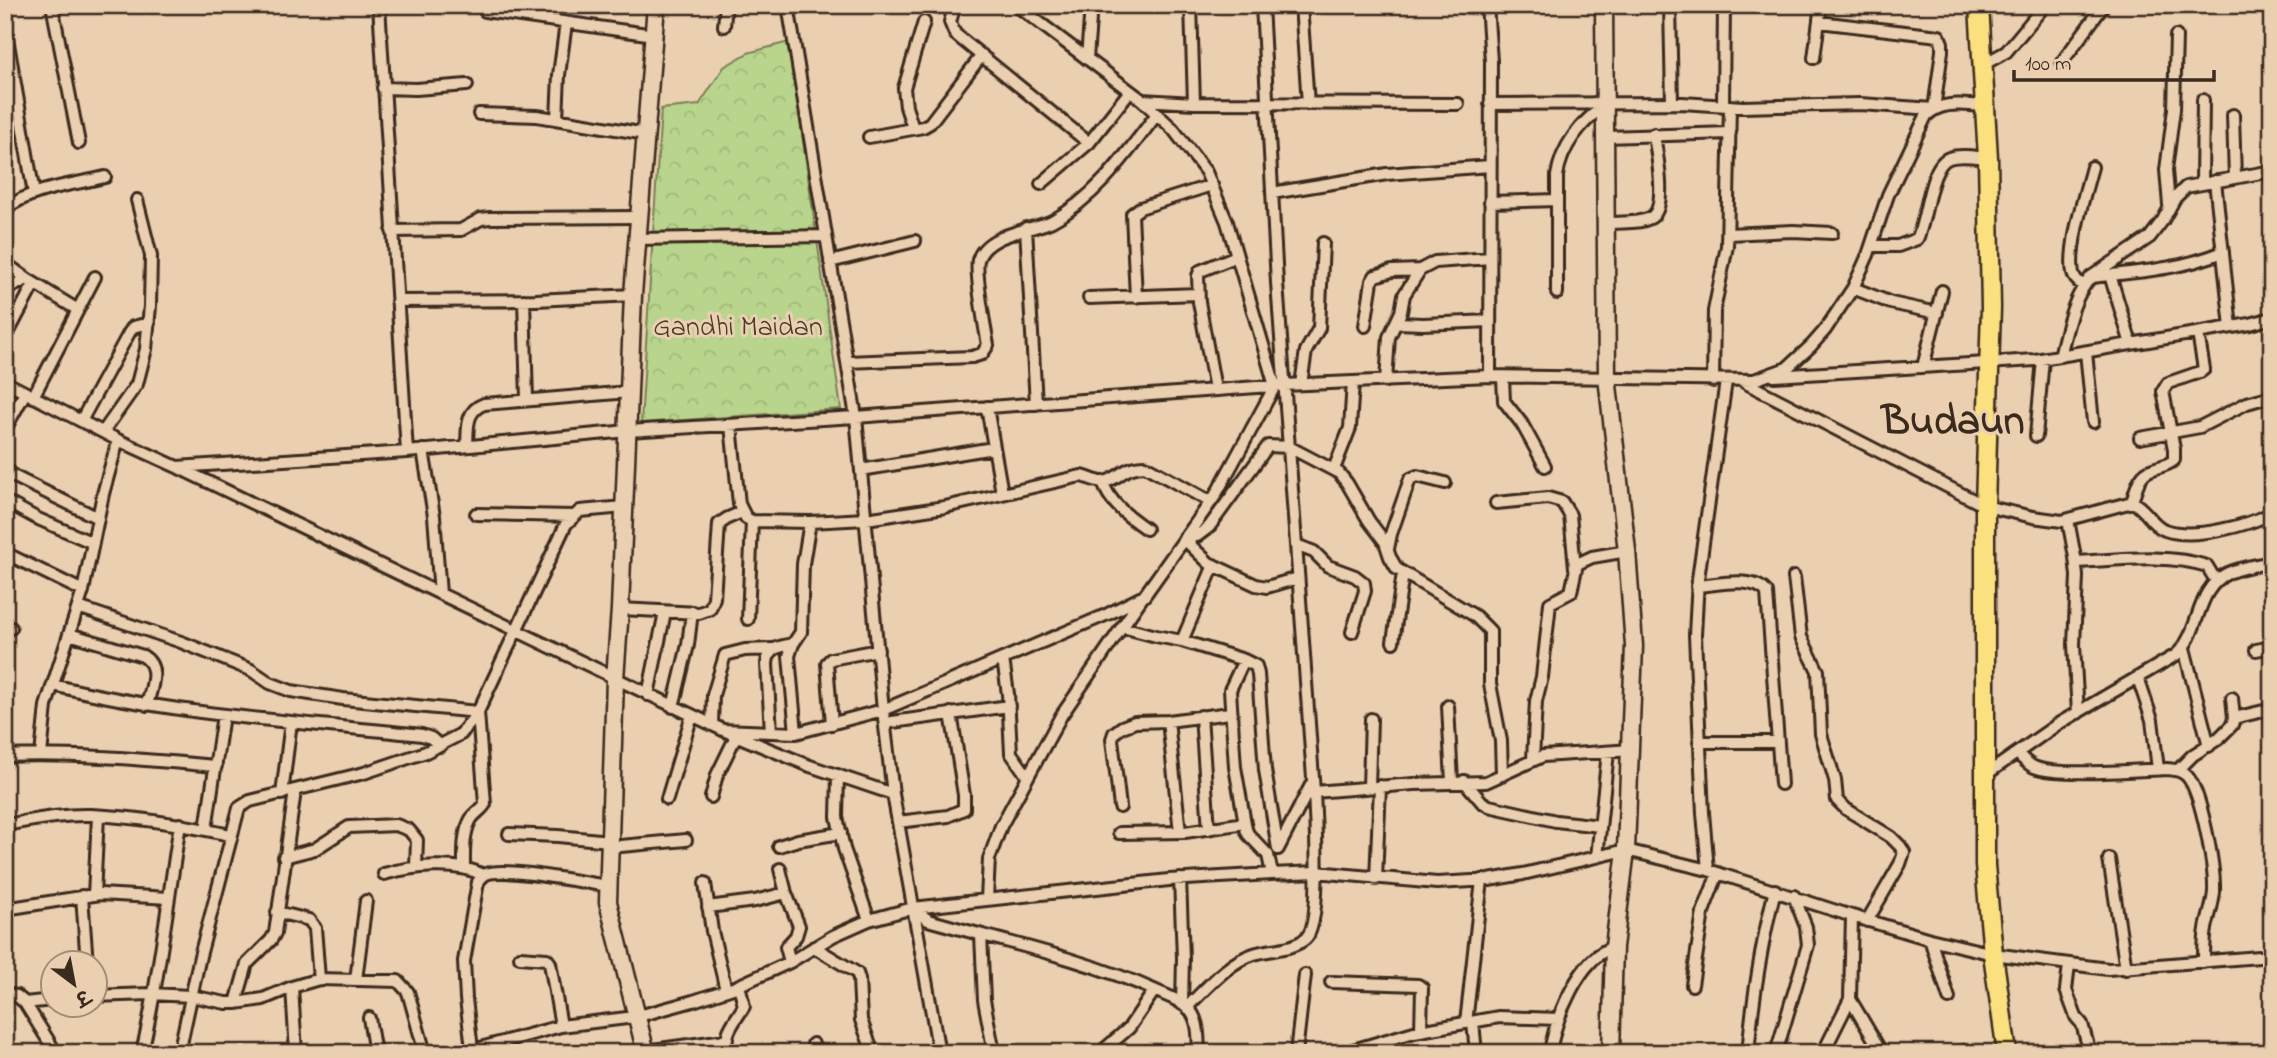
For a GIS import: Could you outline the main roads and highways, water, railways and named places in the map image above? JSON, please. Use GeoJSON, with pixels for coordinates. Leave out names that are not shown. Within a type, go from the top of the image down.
{"type":"FeatureCollection","features":[{"type":"Feature","properties":{"kind":"main road"},"geometry":{"type":"LineString","coordinates":[[1979,5],[1988,158],[1991,307],[1987,363],[1985,506],[1985,865],[1993,954],[2007,1053]]}},
{"type":"Feature","properties":{"kind":"district","name":"Budaun"},"geometry":{"type":"Point","coordinates":[1953,418]}},
{"type":"Feature","properties":{"kind":"park label","name":"Gandhi Maidan"},"geometry":{"type":"Point","coordinates":[738,325]}}]}
